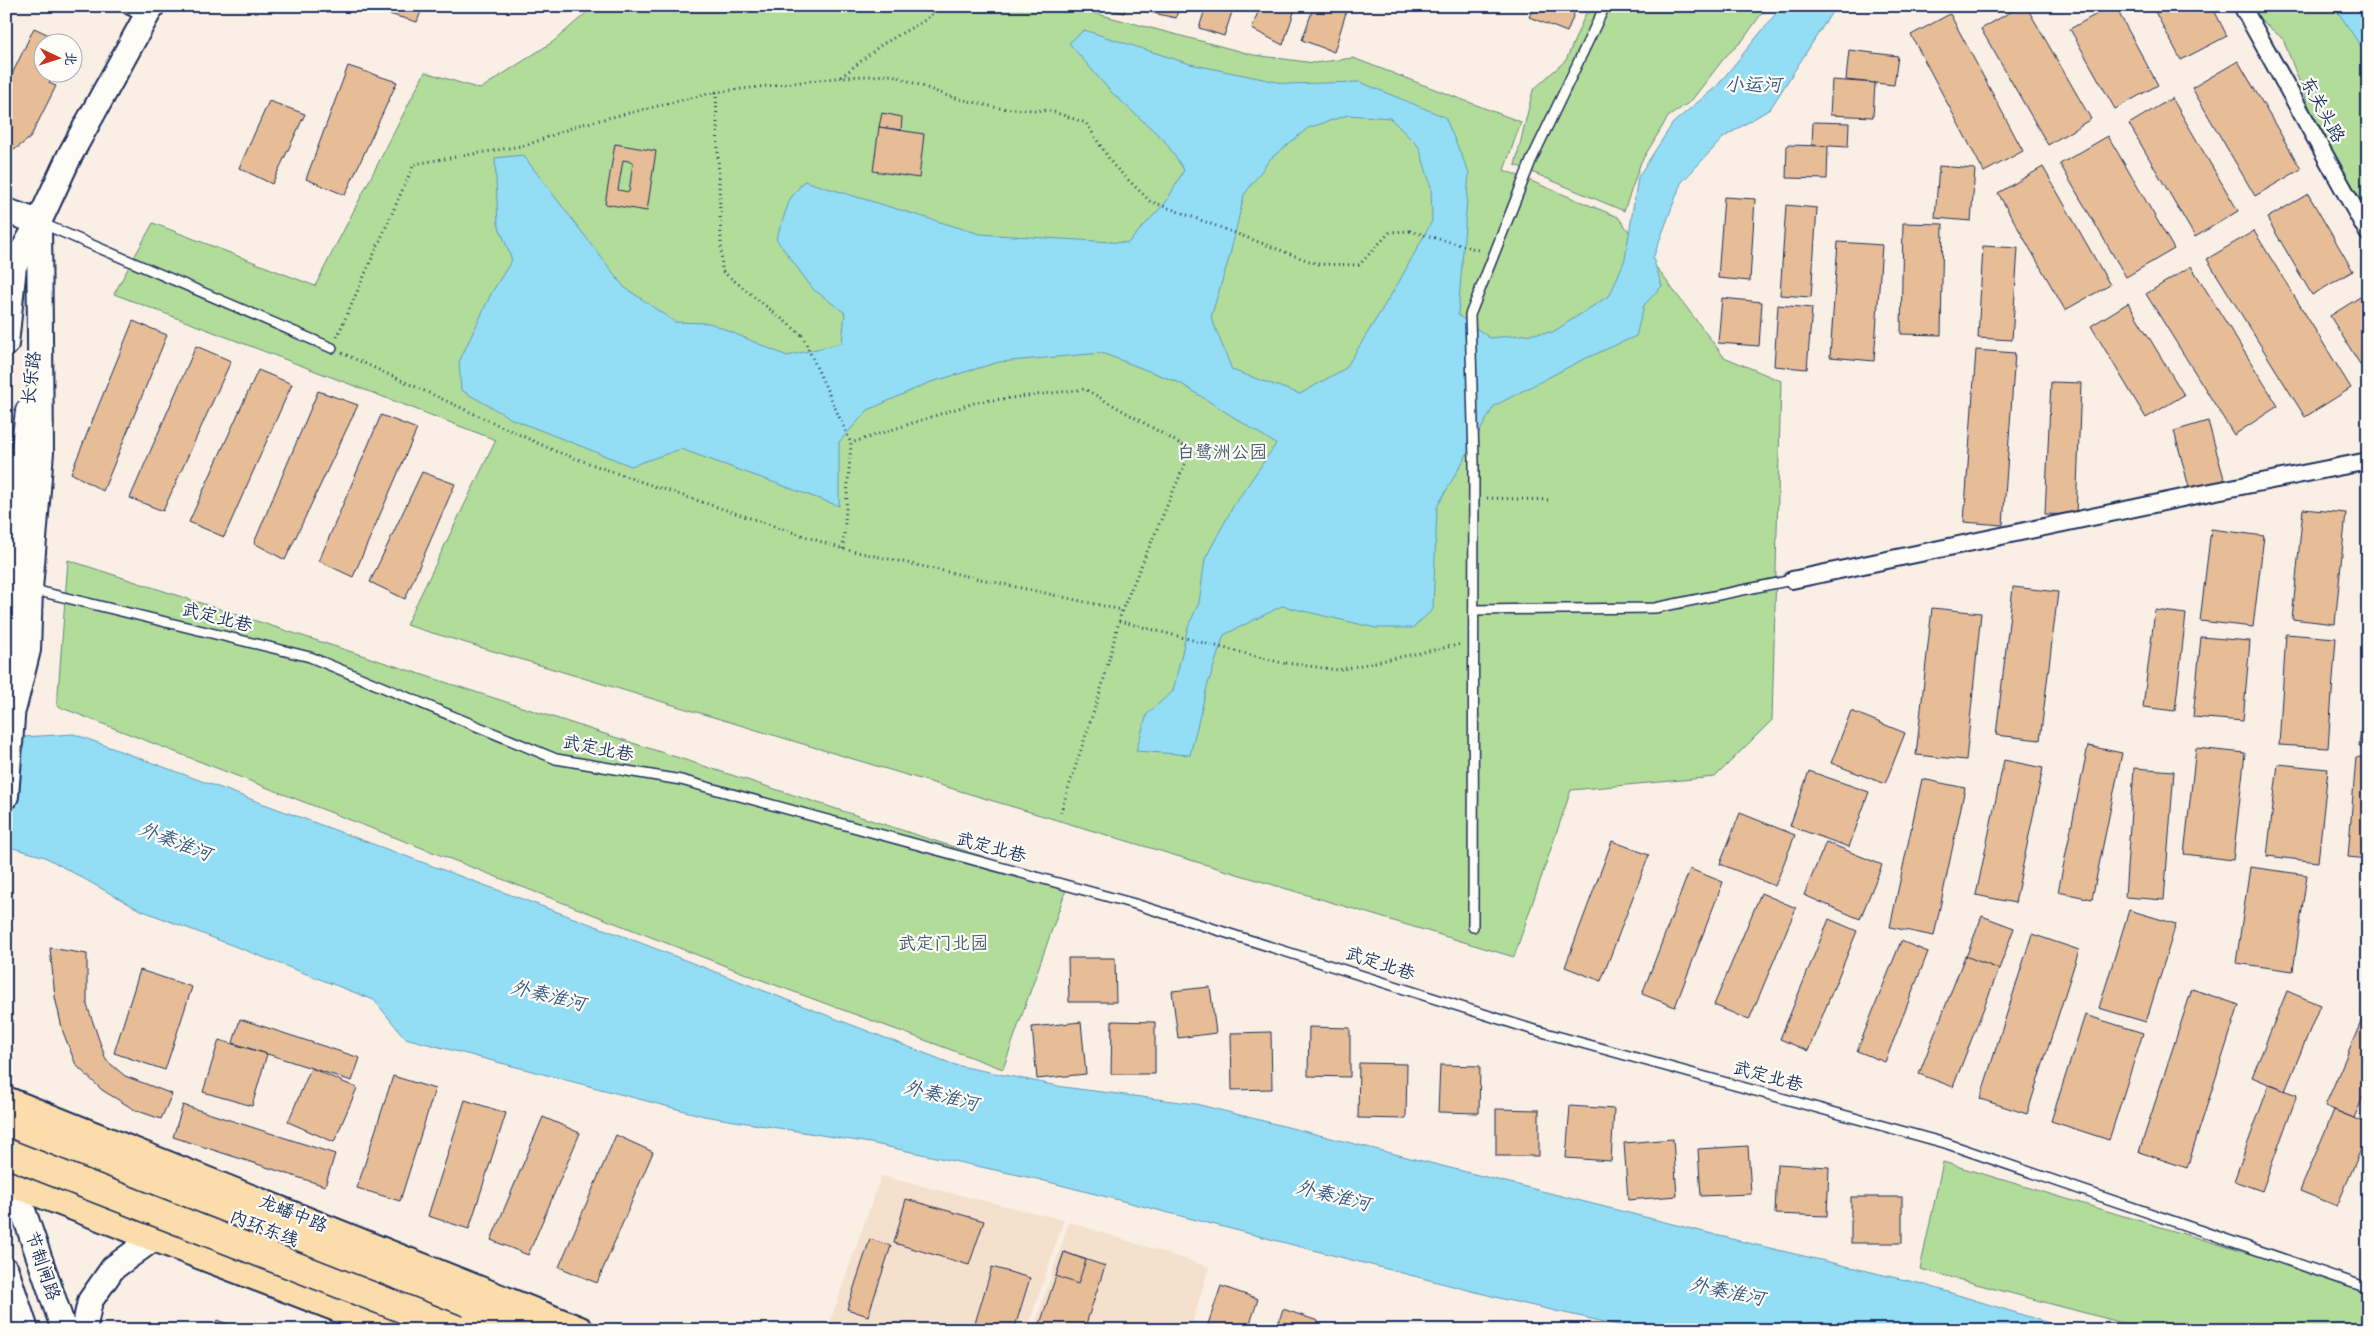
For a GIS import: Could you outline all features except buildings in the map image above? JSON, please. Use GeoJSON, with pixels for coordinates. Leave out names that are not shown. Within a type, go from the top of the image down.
{"type":"FeatureCollection","features":[{"type":"Feature","properties":{"kind":"highway","name":"内环东线"},"geometry":{"type":"LineString","coordinates":[[6,1128],[522,1330]]}},
{"type":"Feature","properties":{"kind":"highway","name":"内环东线"},"geometry":{"type":"LineString","coordinates":[[6,1154],[458,1330]]}},
{"type":"Feature","properties":{"kind":"main road","name":"长乐路"},"geometry":{"type":"LineString","coordinates":[[6,344],[14,266],[38,222],[144,9]]}},
{"type":"Feature","properties":{"kind":"main road"},"geometry":{"type":"LineString","coordinates":[[6,211],[38,222]]}},
{"type":"Feature","properties":{"kind":"main road","name":"长乐路"},"geometry":{"type":"LineString","coordinates":[[14,707],[28,650],[30,589],[41,452],[38,222]]}},
{"type":"Feature","properties":{"kind":"main road","name":"长乐路"},"geometry":{"type":"LineString","coordinates":[[6,796],[14,707],[12,629],[7,586],[39,317]]}},
{"type":"Feature","properties":{"kind":"main road","name":"龙蟠中路"},"geometry":{"type":"LineString","coordinates":[[6,1100],[580,1330]]}},
{"type":"Feature","properties":{"kind":"main road","name":"节制闸路"},"geometry":{"type":"LineString","coordinates":[[6,1143],[10,1182],[64,1330]]}},
{"type":"Feature","properties":{"kind":"main road"},"geometry":{"type":"LineString","coordinates":[[10,1182],[394,1330]]}},
{"type":"Feature","properties":{"kind":"main road"},"geometry":{"type":"LineString","coordinates":[[84,1330],[90,1301],[113,1268],[154,1238]]}},
{"type":"Feature","properties":{"kind":"main road","name":"节制闸路"},"geometry":{"type":"LineString","coordinates":[[6,1270],[26,1330]]}},
{"type":"Feature","properties":{"kind":"street","name":"东关头路"},"geometry":{"type":"LineString","coordinates":[[2242,6],[2368,233]]}},
{"type":"Feature","properties":{"kind":"street"},"geometry":{"type":"LineString","coordinates":[[1792,580],[2206,492],[2368,461]]}},
{"type":"Feature","properties":{"kind":"lane"},"geometry":{"type":"LineString","coordinates":[[1473,928],[1474,460],[1470,315],[1531,161],[1605,6]]}},
{"type":"Feature","properties":{"kind":"lane"},"geometry":{"type":"LineString","coordinates":[[38,222],[332,348]]}},
{"type":"Feature","properties":{"kind":"lane"},"geometry":{"type":"LineString","coordinates":[[1474,610],[1655,608],[1792,580]]}},
{"type":"Feature","properties":{"kind":"lane","name":"武定北巷"},"geometry":{"type":"LineString","coordinates":[[30,589],[310,657],[556,759],[681,780],[1135,904],[1531,1029],[1945,1144],[2368,1288]]}},
{"type":"Feature","properties":{"kind":"path"},"geometry":{"type":"LineString","coordinates":[[841,77],[881,45],[927,19],[940,6]]}},
{"type":"Feature","properties":{"kind":"path"},"geometry":{"type":"LineString","coordinates":[[1122,610],[843,548],[633,479],[555,451],[332,348],[414,164],[527,145],[579,125],[716,92],[841,77],[893,75],[965,100],[998,108],[1051,111],[1086,123],[1113,166],[1150,201],[1243,238],[1317,264],[1359,265],[1390,232],[1410,231],[1472,248]]}},
{"type":"Feature","properties":{"kind":"path"},"geometry":{"type":"LineString","coordinates":[[716,92],[722,271],[802,335],[850,443],[843,548]]}},
{"type":"Feature","properties":{"kind":"path"},"geometry":{"type":"LineString","coordinates":[[850,443],[977,402],[1086,389],[1191,450],[1122,610],[1102,686],[1060,814]]}},
{"type":"Feature","properties":{"kind":"path"},"geometry":{"type":"LineString","coordinates":[[1474,497],[1551,500]]}},
{"type":"Feature","properties":{"kind":"path"},"geometry":{"type":"LineString","coordinates":[[1119,621],[1234,652],[1287,664],[1338,670],[1474,642]]}},
{"type":"Feature","properties":{"kind":"shaded area"},"geometry":{"type":"Polygon","coordinates":[[[881,1176],[1064,1220],[1027,1330],[827,1330],[881,1176]]]}},
{"type":"Feature","properties":{"kind":"shaded area"},"geometry":{"type":"Polygon","coordinates":[[[1069,1222],[1209,1267],[1190,1330],[1033,1330],[1069,1222]]]}},
{"type":"Feature","properties":{"kind":"green space","name":"白鹭洲公园"},"geometry":{"type":"Polygon","coordinates":[[[594,6],[1067,6],[1254,55],[1314,63],[1353,58],[1521,122],[1504,170],[1618,217],[1724,357],[1781,381],[1772,720],[1715,777],[1571,790],[1514,957],[406,625],[496,440],[114,294],[153,223],[315,286],[425,72],[480,89],[554,41],[594,6]]]}},
{"type":"Feature","properties":{"kind":"green space"},"geometry":{"type":"Polygon","coordinates":[[[1589,6],[1767,6],[1742,41],[1725,57],[1691,101],[1668,117],[1641,162],[1624,211],[1515,165],[1533,90],[1566,60],[1589,6]]]}},
{"type":"Feature","properties":{"kind":"green space"},"geometry":{"type":"Polygon","coordinates":[[[2245,6],[2368,6],[2368,211],[2318,130],[2283,39],[2245,6]]]}},
{"type":"Feature","properties":{"kind":"green space","name":"武定门北园"},"geometry":{"type":"Polygon","coordinates":[[[68,560],[1068,884],[1003,1069],[759,979],[57,706],[68,560]]]}},
{"type":"Feature","properties":{"kind":"green space"},"geometry":{"type":"Polygon","coordinates":[[[1943,1162],[2368,1289],[2368,1330],[2149,1330],[1920,1269],[1943,1162]]]}},
{"type":"Feature","properties":{"kind":"water","name":"小运河"},"geometry":{"type":"Polygon","coordinates":[[[1782,6],[1843,6],[1832,12],[1770,109],[1724,137],[1681,183],[1653,258],[1662,286],[1644,305],[1636,336],[1580,361],[1494,406],[1437,507],[1433,609],[1413,628],[1376,628],[1282,606],[1224,635],[1207,687],[1190,755],[1136,751],[1147,714],[1173,691],[1188,627],[1199,603],[1205,559],[1234,505],[1276,444],[1180,383],[1102,353],[999,362],[928,383],[868,410],[839,442],[839,506],[681,449],[631,466],[512,419],[461,390],[459,362],[492,292],[512,260],[498,224],[495,158],[523,155],[624,287],[675,322],[710,323],[787,356],[842,343],[845,313],[813,289],[776,239],[790,199],[804,181],[980,234],[1128,243],[1166,202],[1184,170],[1164,140],[1111,92],[1069,43],[1084,30],[1190,64],[1287,84],[1360,82],[1445,117],[1469,173],[1458,315],[1490,338],[1553,332],[1610,295],[1625,259],[1638,177],[1673,123],[1717,86],[1782,6]],[[1348,115],[1308,128],[1270,159],[1244,195],[1230,255],[1211,317],[1232,370],[1300,394],[1346,368],[1400,280],[1432,221],[1431,187],[1419,147],[1390,118],[1348,115]]]}},
{"type":"Feature","properties":{"kind":"water"},"geometry":{"type":"Polygon","coordinates":[[[2334,6],[2368,6],[2368,57],[2334,6]]]}},
{"type":"Feature","properties":{"kind":"water","name":"外秦淮河"},"geometry":{"type":"Polygon","coordinates":[[[74,734],[628,938],[955,1065],[1063,1087],[1196,1104],[1740,1241],[1922,1284],[2072,1330],[1640,1330],[1507,1300],[1037,1179],[870,1143],[704,1116],[405,1038],[374,1000],[138,909],[45,857],[6,846],[6,738],[74,734]]]}}]}
